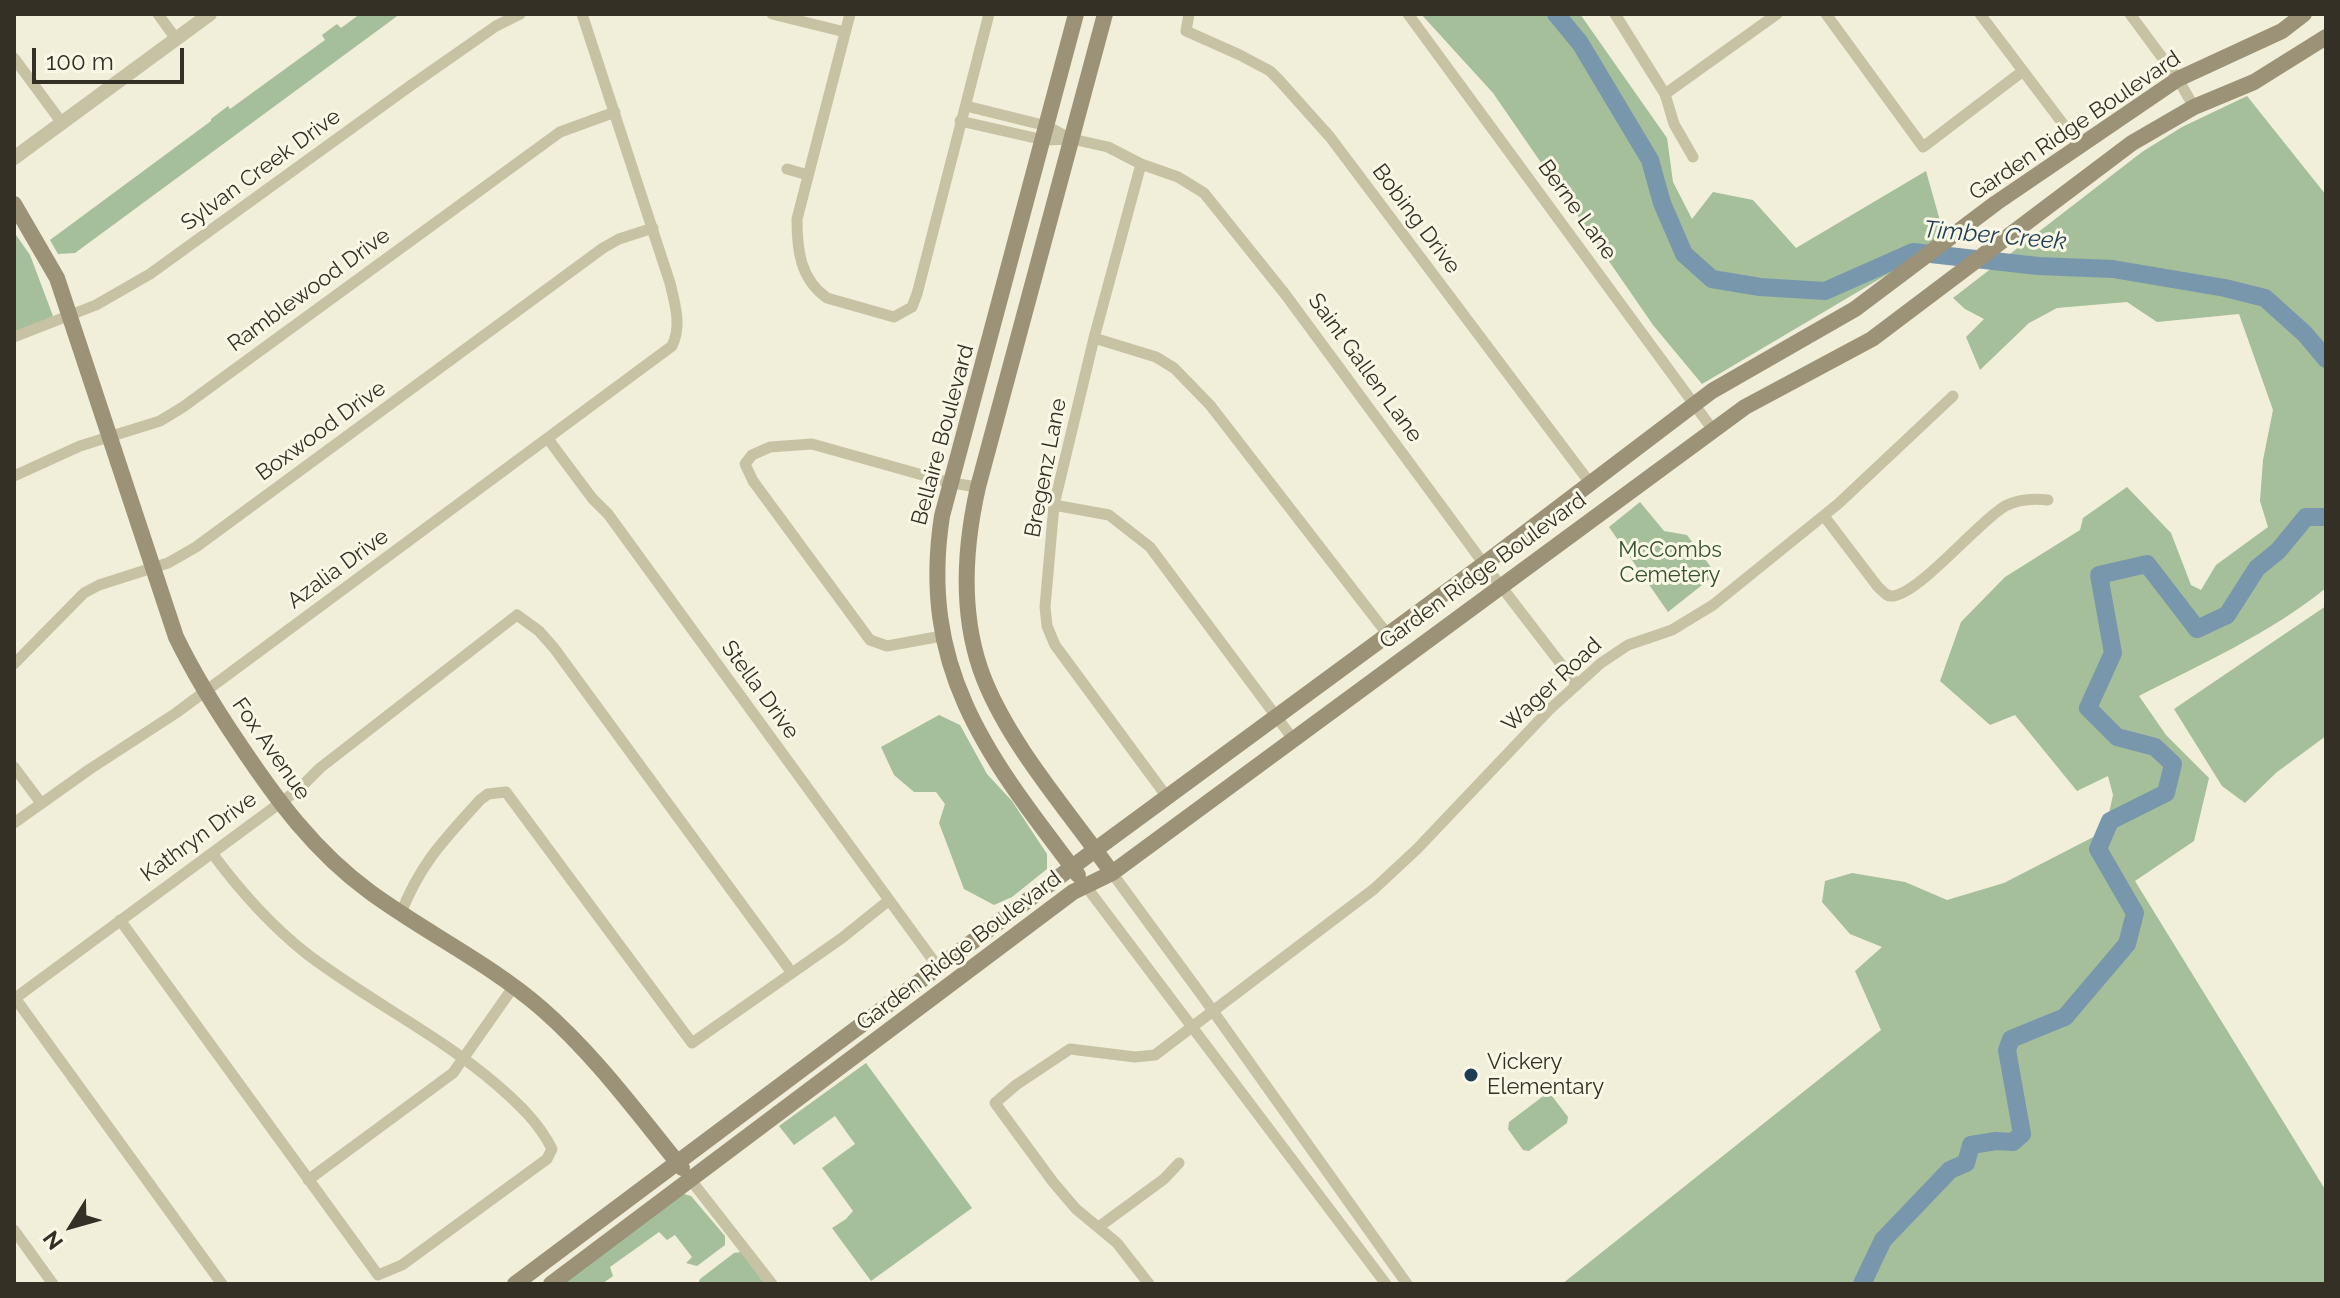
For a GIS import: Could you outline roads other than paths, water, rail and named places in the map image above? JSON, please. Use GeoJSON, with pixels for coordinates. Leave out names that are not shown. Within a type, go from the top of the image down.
{"type":"FeatureCollection","features":[{"type":"Feature","properties":{"kind":"main road","name":"Bellaire Boulevard"},"geometry":{"type":"LineString","coordinates":[[1076,14],[942,516],[935,568],[942,636],[958,692],[1003,771],[1085,885]]}},
{"type":"Feature","properties":{"kind":"main road"},"geometry":{"type":"LineString","coordinates":[[1105,14],[978,487],[969,527],[966,561],[972,629],[981,668],[1005,721],[1112,873]]}},
{"type":"Feature","properties":{"kind":"main road","name":"Garden Ridge Boulevard"},"geometry":{"type":"LineString","coordinates":[[515,1284],[1072,867],[1484,564],[1694,404],[1732,378],[1855,309],[1996,203],[2178,79],[2282,31],[2304,14]]}},
{"type":"Feature","properties":{"kind":"main road","name":"Garden Ridge Boulevard"},"geometry":{"type":"LineString","coordinates":[[551,1284],[1085,885],[1112,873],[1713,430],[1783,384],[1872,339],[2132,143],[2194,107],[2254,82],[2326,37]]}},
{"type":"Feature","properties":{"kind":"main road","name":"Fox Avenue"},"geometry":{"type":"LineString","coordinates":[[14,204],[46,256],[70,315],[176,637],[204,692],[279,803],[322,852],[345,872],[401,913],[514,986],[577,1042],[690,1179]]}},
{"type":"Feature","properties":{"kind":"main road"},"geometry":{"type":"LineString","coordinates":[[884,1035],[941,977],[938,967]]}},
{"type":"Feature","properties":{"kind":"street"},"geometry":{"type":"LineString","coordinates":[[158,14],[176,39]]}},
{"type":"Feature","properties":{"kind":"street"},"geometry":{"type":"LineString","coordinates":[[14,158],[210,14]]}},
{"type":"Feature","properties":{"kind":"street","name":"Sylvan Creek Drive"},"geometry":{"type":"LineString","coordinates":[[14,337],[122,292],[410,86],[496,26],[520,14]]}},
{"type":"Feature","properties":{"kind":"street"},"geometry":{"type":"LineString","coordinates":[[582,14],[653,228]]}},
{"type":"Feature","properties":{"kind":"street"},"geometry":{"type":"LineString","coordinates":[[772,14],[845,32]]}},
{"type":"Feature","properties":{"kind":"street"},"geometry":{"type":"LineString","coordinates":[[850,14],[797,219],[797,249],[808,278],[827,298],[894,317],[912,307],[917,294],[989,14]]}},
{"type":"Feature","properties":{"kind":"street","name":"Bobing Drive"},"geometry":{"type":"LineString","coordinates":[[1189,14],[1186,31],[1270,71],[1330,137],[1590,483]]}},
{"type":"Feature","properties":{"kind":"street","name":"Berne Lane"},"geometry":{"type":"LineString","coordinates":[[1408,14],[1713,430]]}},
{"type":"Feature","properties":{"kind":"street"},"geometry":{"type":"LineString","coordinates":[[1615,14],[1665,94],[1674,124],[1693,157]]}},
{"type":"Feature","properties":{"kind":"street"},"geometry":{"type":"LineString","coordinates":[[1665,94],[1777,14]]}},
{"type":"Feature","properties":{"kind":"street"},"geometry":{"type":"LineString","coordinates":[[1826,14],[1923,147],[2023,71]]}},
{"type":"Feature","properties":{"kind":"street"},"geometry":{"type":"LineString","coordinates":[[1980,14],[2079,145]]}},
{"type":"Feature","properties":{"kind":"street"},"geometry":{"type":"LineString","coordinates":[[2130,14],[2178,79],[2194,107]]}},
{"type":"Feature","properties":{"kind":"street"},"geometry":{"type":"LineString","coordinates":[[14,58],[62,123]]}},
{"type":"Feature","properties":{"kind":"street"},"geometry":{"type":"LineString","coordinates":[[966,106],[1046,133]]}},
{"type":"Feature","properties":{"kind":"street","name":"Ramblewood Drive"},"geometry":{"type":"LineString","coordinates":[[14,476],[80,446],[160,421],[560,132],[615,112]]}},
{"type":"Feature","properties":{"kind":"street"},"geometry":{"type":"LineString","coordinates":[[960,121],[1046,133]]}},
{"type":"Feature","properties":{"kind":"street","name":"Saint Gallen Lane"},"geometry":{"type":"LineString","coordinates":[[1046,133],[1108,147],[1141,164],[1178,177],[1204,193],[1285,294],[1577,685]]}},
{"type":"Feature","properties":{"kind":"street","name":"Bregenz Lane"},"geometry":{"type":"LineString","coordinates":[[1141,164],[1094,338],[1054,505],[1045,607],[1047,626],[1055,645],[1167,797]]}},
{"type":"Feature","properties":{"kind":"street"},"geometry":{"type":"LineString","coordinates":[[787,169],[808,175]]}},
{"type":"Feature","properties":{"kind":"street","name":"Azalia Drive"},"geometry":{"type":"LineString","coordinates":[[14,823],[204,692],[672,346],[677,336],[677,310],[653,228]]}},
{"type":"Feature","properties":{"kind":"street","name":"Boxwood Drive"},"geometry":{"type":"LineString","coordinates":[[14,664],[84,593],[168,563],[196,547],[603,248],[619,239],[653,228]]}},
{"type":"Feature","properties":{"kind":"street"},"geometry":{"type":"LineString","coordinates":[[1094,338],[1156,357],[1189,383],[1210,405],[1388,635]]}},
{"type":"Feature","properties":{"kind":"street","name":"Wager Road"},"geometry":{"type":"LineString","coordinates":[[1100,1226],[1076,1209],[995,1103],[1070,1049],[1135,1057],[1155,1055],[1374,889],[1417,849],[1550,709],[1601,663],[1628,645],[1672,630],[1713,605],[1824,516],[1953,396]]}},
{"type":"Feature","properties":{"kind":"street","name":"Stella Drive"},"geometry":{"type":"LineString","coordinates":[[548,439],[592,498],[608,514],[938,967]]}},
{"type":"Feature","properties":{"kind":"street"},"geometry":{"type":"LineString","coordinates":[[942,636],[887,646],[870,640],[753,481],[745,464],[752,455],[770,447],[812,444],[951,483],[978,487]]}},
{"type":"Feature","properties":{"kind":"street"},"geometry":{"type":"LineString","coordinates":[[1824,516],[1878,587],[1886,595],[1893,596],[1913,585],[2005,507],[2029,498],[2048,500]]}},
{"type":"Feature","properties":{"kind":"street"},"geometry":{"type":"LineString","coordinates":[[1054,505],[1109,515],[1150,547],[1293,739]]}},
{"type":"Feature","properties":{"kind":"street","name":"Kathryn Drive"},"geometry":{"type":"LineString","coordinates":[[15,998],[299,789],[320,768],[517,615],[539,631],[554,648],[792,973]]}},
{"type":"Feature","properties":{"kind":"street"},"geometry":{"type":"LineString","coordinates":[[14,767],[41,803]]}},
{"type":"Feature","properties":{"kind":"street"},"geometry":{"type":"LineString","coordinates":[[401,913],[413,881],[430,856],[480,800],[488,794],[506,792],[692,1043],[888,901]]}},
{"type":"Feature","properties":{"kind":"street"},"geometry":{"type":"LineString","coordinates":[[120,920],[378,1275],[402,1265],[547,1159],[552,1149],[545,1134],[528,1114],[466,1058],[309,955],[245,898],[212,853]]}},
{"type":"Feature","properties":{"kind":"street"},"geometry":{"type":"LineString","coordinates":[[1112,873],[1407,1284]]}},
{"type":"Feature","properties":{"kind":"street"},"geometry":{"type":"LineString","coordinates":[[1085,885],[1386,1284]]}},
{"type":"Feature","properties":{"kind":"street"},"geometry":{"type":"LineString","coordinates":[[308,1180],[437,1086],[466,1058],[514,986]]}},
{"type":"Feature","properties":{"kind":"street"},"geometry":{"type":"LineString","coordinates":[[15,998],[222,1284]]}},
{"type":"Feature","properties":{"kind":"street"},"geometry":{"type":"LineString","coordinates":[[1149,1284],[1100,1226],[1164,1179],[1179,1163]]}},
{"type":"Feature","properties":{"kind":"street"},"geometry":{"type":"LineString","coordinates":[[690,1179],[772,1284]]}},
{"type":"Feature","properties":{"kind":"street"},"geometry":{"type":"LineString","coordinates":[[14,1230],[53,1284]]}},
{"type":"Feature","properties":{"kind":"waterway","name":"Timber Creek"},"geometry":{"type":"LineString","coordinates":[[1556,14],[1580,43],[1650,160],[1662,203],[1684,254],[1712,279],[1760,287],[1825,291],[1913,252],[2038,266],[2113,269],[2265,298],[2305,334],[2326,359]]}},
{"type":"Feature","properties":{"kind":"waterway","name":"Timber Creek"},"geometry":{"type":"LineString","coordinates":[[1862,1284],[1883,1240],[1950,1170],[1966,1163],[1971,1145],[2013,1142],[2022,1134],[2007,1050],[2011,1039],[2065,1017],[2127,944],[2135,913],[2098,849],[2110,821],[2166,793],[2173,764],[2155,747],[2117,737],[2088,708],[2113,653],[2099,575],[2147,564],[2197,629],[2227,615],[2257,568],[2278,551],[2306,517],[2326,517]]}},
{"type":"Feature","properties":{"kind":"place","name":"Vickery Elementary"},"geometry":{"type":"Point","coordinates":[1471,1075]}},
{"type":"Feature","properties":{"kind":"park label","name":"McCombs Cemetery"},"geometry":{"type":"Point","coordinates":[1670,562]}}]}
